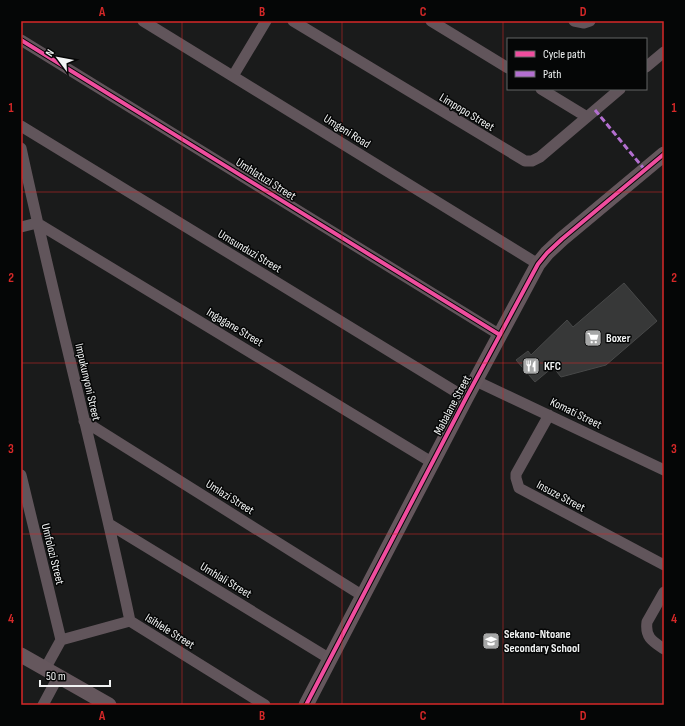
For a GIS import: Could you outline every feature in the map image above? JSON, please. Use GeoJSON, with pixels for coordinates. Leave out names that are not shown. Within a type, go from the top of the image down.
{"type":"FeatureCollection","features":[{"type":"Feature","properties":{"kind":"street","name":"Umgeni Road"},"geometry":{"type":"LineString","coordinates":[[143,21],[538,264]]}},
{"type":"Feature","properties":{"kind":"street"},"geometry":{"type":"LineString","coordinates":[[233,76],[266,21]]}},
{"type":"Feature","properties":{"kind":"street","name":"Limpopo Street"},"geometry":{"type":"LineString","coordinates":[[293,21],[522,160],[530,161],[538,158],[619,90]]}},
{"type":"Feature","properties":{"kind":"street"},"geometry":{"type":"LineString","coordinates":[[431,21],[507,67]]}},
{"type":"Feature","properties":{"kind":"street"},"geometry":{"type":"LineString","coordinates":[[574,21],[584,23],[590,21]]}},
{"type":"Feature","properties":{"kind":"street","name":"Umhlatuzi Street"},"geometry":{"type":"LineString","coordinates":[[21,40],[500,334]]}},
{"type":"Feature","properties":{"kind":"street"},"geometry":{"type":"LineString","coordinates":[[647,66],[664,52]]}},
{"type":"Feature","properties":{"kind":"street"},"geometry":{"type":"LineString","coordinates":[[543,90],[587,117]]}},
{"type":"Feature","properties":{"kind":"street","name":"Umsunduzi Street"},"geometry":{"type":"LineString","coordinates":[[21,126],[466,398]]}},
{"type":"Feature","properties":{"kind":"street","name":"Impukunyoni Street"},"geometry":{"type":"LineString","coordinates":[[21,148],[37,223],[109,524],[130,621]]}},
{"type":"Feature","properties":{"kind":"street","name":"Mabalane Street"},"geometry":{"type":"LineString","coordinates":[[306,705],[466,398],[538,264],[547,252],[664,154]]}},
{"type":"Feature","properties":{"kind":"street"},"geometry":{"type":"LineString","coordinates":[[21,227],[37,223]]}},
{"type":"Feature","properties":{"kind":"street","name":"Ingagane Street"},"geometry":{"type":"LineString","coordinates":[[37,223],[433,463]]}},
{"type":"Feature","properties":{"kind":"street","name":"Komati Street"},"geometry":{"type":"LineString","coordinates":[[476,381],[664,469]]}},
{"type":"Feature","properties":{"kind":"street","name":"Insuze Street"},"geometry":{"type":"LineString","coordinates":[[549,414],[516,474],[519,488],[664,565]]}},
{"type":"Feature","properties":{"kind":"street","name":"Umlazi Street"},"geometry":{"type":"LineString","coordinates":[[84,421],[362,596]]}},
{"type":"Feature","properties":{"kind":"street","name":"Umfolozi Street"},"geometry":{"type":"LineString","coordinates":[[21,474],[61,640]]}},
{"type":"Feature","properties":{"kind":"street","name":"Umhlali Street"},"geometry":{"type":"LineString","coordinates":[[109,524],[330,658]]}},
{"type":"Feature","properties":{"kind":"street"},"geometry":{"type":"LineString","coordinates":[[664,592],[646,626],[648,637],[664,649]]}},
{"type":"Feature","properties":{"kind":"street","name":"Isihlele Street"},"geometry":{"type":"LineString","coordinates":[[61,640],[130,621],[265,705]]}},
{"type":"Feature","properties":{"kind":"street"},"geometry":{"type":"LineString","coordinates":[[45,669],[61,640]]}},
{"type":"Feature","properties":{"kind":"street"},"geometry":{"type":"LineString","coordinates":[[21,655],[109,705]]}},
{"type":"Feature","properties":{"kind":"street"},"geometry":{"type":"LineString","coordinates":[[43,705],[58,677]]}},
{"type":"Feature","properties":{"kind":"building","name":"Boxer"},"geometry":{"type":"Polygon","coordinates":[[[624,283],[657,321],[606,365],[561,377],[553,367],[535,382],[516,360],[528,351],[531,355],[567,320],[573,327],[624,283]]]}},
{"type":"Feature","properties":{"kind":"marked path"},"geometry":{"type":"LineString","coordinates":[[595,110],[645,170]]}},
{"type":"Feature","properties":{"kind":"cycle path"},"geometry":{"type":"LineString","coordinates":[[21,40],[500,335]]}},
{"type":"Feature","properties":{"kind":"cycle path"},"geometry":{"type":"LineString","coordinates":[[306,705],[466,398],[538,264],[562,239],[664,154]]}},
{"type":"Feature","properties":{"kind":"place","name":"Boxer"},"geometry":{"type":"Point","coordinates":[593,338]}},
{"type":"Feature","properties":{"kind":"place","name":"KFC"},"geometry":{"type":"Point","coordinates":[531,366]}},
{"type":"Feature","properties":{"kind":"place","name":"Sekano-Ntoane Secondary School"},"geometry":{"type":"Point","coordinates":[491,641]}}]}
